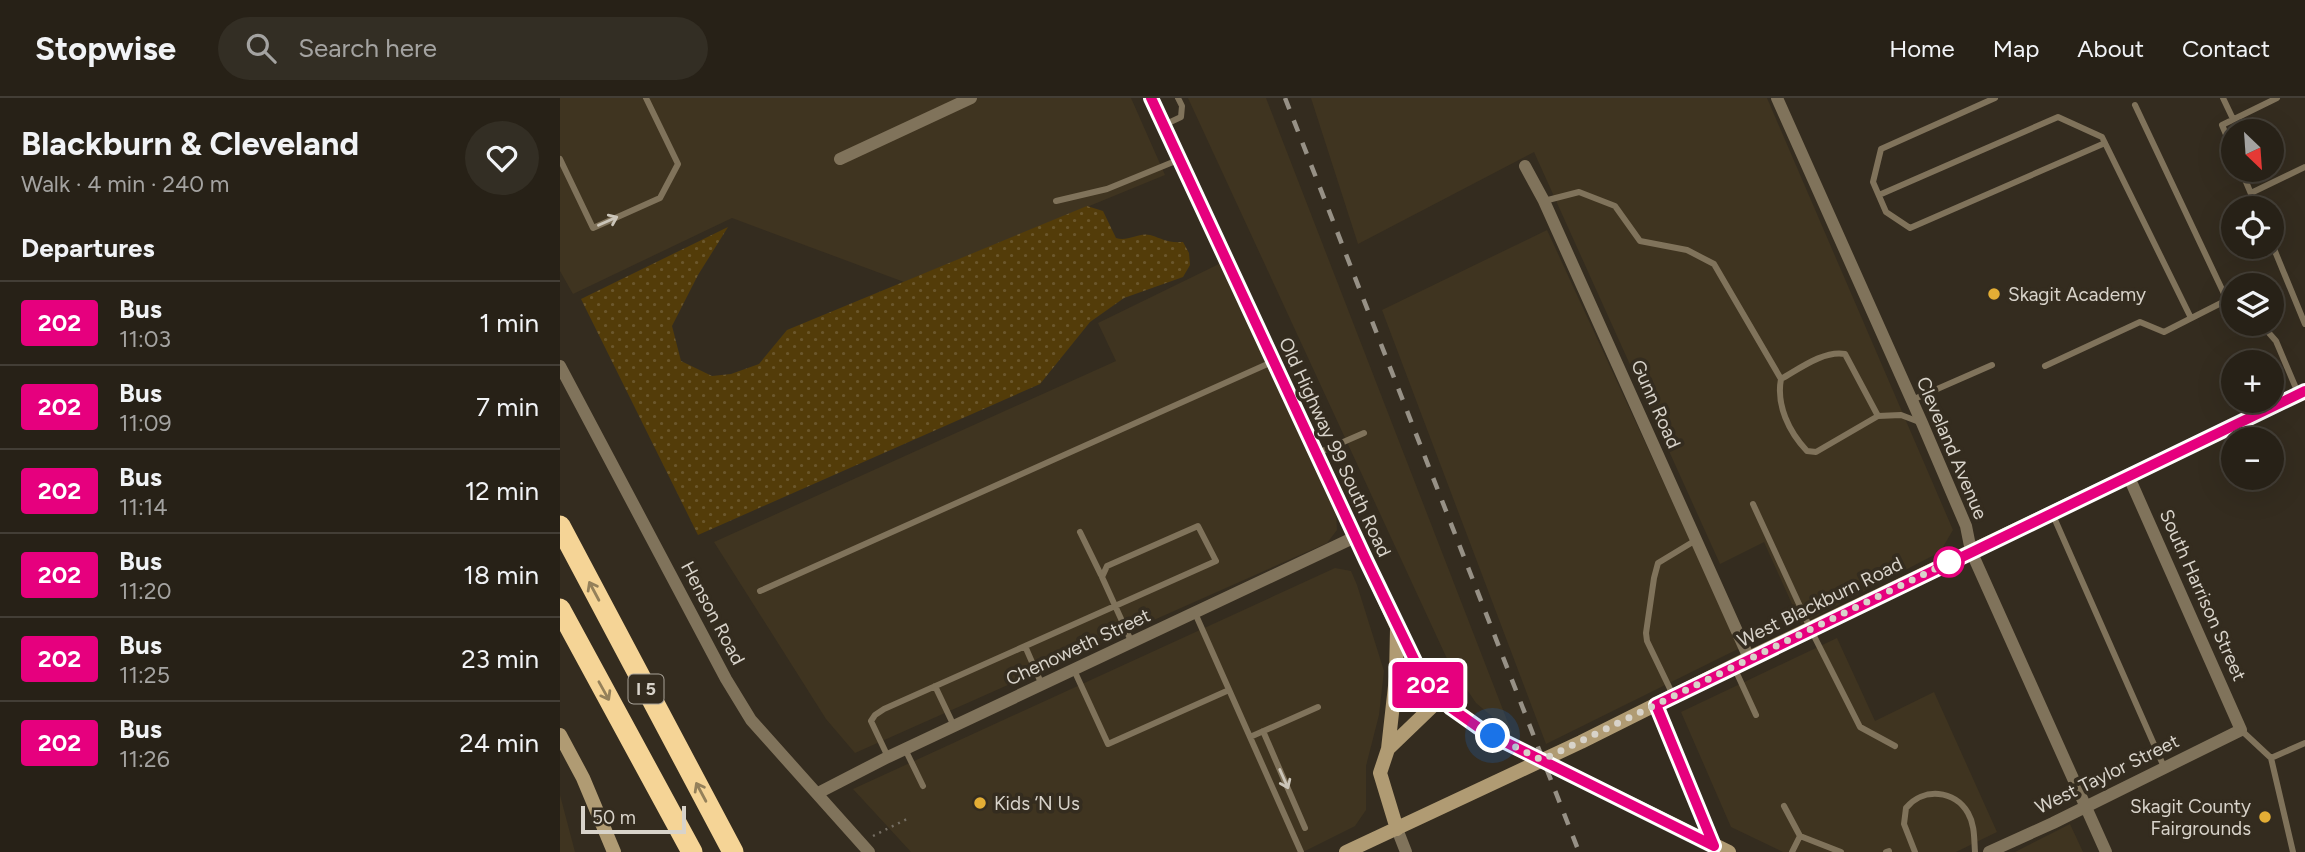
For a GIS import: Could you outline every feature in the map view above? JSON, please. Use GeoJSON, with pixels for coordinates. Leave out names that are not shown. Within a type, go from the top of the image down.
{"type":"FeatureCollection","features":[{"type":"Feature","properties":{"kind":"highway","name":"I 5"},"geometry":{"type":"LineString","coordinates":[[560,526],[733,852]]}},
{"type":"Feature","properties":{"kind":"highway","name":"I 5"},"geometry":{"type":"LineString","coordinates":[[560,609],[692,852]]}},
{"type":"Feature","properties":{"kind":"street"},"geometry":{"type":"LineString","coordinates":[[840,159],[971,98]]}},
{"type":"Feature","properties":{"kind":"street","name":"Old Highway 99 South Road"},"geometry":{"type":"LineString","coordinates":[[1151,98],[1425,682],[1451,708],[1485,732],[1716,849],[1729,852]]}},
{"type":"Feature","properties":{"kind":"street","name":"Cleveland Avenue"},"geometry":{"type":"LineString","coordinates":[[1777,98],[1922,423],[1966,526],[1971,551],[2106,852]]}},
{"type":"Feature","properties":{"kind":"street","name":"Gunn Road"},"geometry":{"type":"LineString","coordinates":[[1525,166],[1544,201],[1749,658]]}},
{"type":"Feature","properties":{"kind":"street","name":"Henson Road"},"geometry":{"type":"LineString","coordinates":[[560,366],[726,679],[751,720],[869,852]]}},
{"type":"Feature","properties":{"kind":"street","name":"West Blackburn Road"},"geometry":{"type":"LineString","coordinates":[[1346,852],[1397,830],[1810,628],[2302,393]]}},
{"type":"Feature","properties":{"kind":"street","name":"South Harrison Street"},"geometry":{"type":"LineString","coordinates":[[2128,475],[2241,730]]}},
{"type":"Feature","properties":{"kind":"street","name":"Chenoweth Street"},"geometry":{"type":"LineString","coordinates":[[818,793],[888,757],[1355,537]]}},
{"type":"Feature","properties":{"kind":"street"},"geometry":{"type":"LineString","coordinates":[[1397,627],[1396,677],[1388,749],[1380,773],[1406,852]]}},
{"type":"Feature","properties":{"kind":"street"},"geometry":{"type":"LineString","coordinates":[[1388,749],[1441,698]]}},
{"type":"Feature","properties":{"kind":"street"},"geometry":{"type":"LineString","coordinates":[[1656,705],[1716,849]]}},
{"type":"Feature","properties":{"kind":"street","name":"West Taylor Street"},"geometry":{"type":"LineString","coordinates":[[1989,852],[2241,730]]}},
{"type":"Feature","properties":{"kind":"street"},"geometry":{"type":"LineString","coordinates":[[560,735],[588,789],[614,852]]}},
{"type":"Feature","properties":{"kind":"lane"},"geometry":{"type":"LineString","coordinates":[[560,159],[593,228],[660,198],[678,164],[646,98]]}},
{"type":"Feature","properties":{"kind":"lane"},"geometry":{"type":"LineString","coordinates":[[1164,125],[1181,117],[1182,106],[1178,98]]}},
{"type":"Feature","properties":{"kind":"lane"},"geometry":{"type":"LineString","coordinates":[[1995,98],[1881,149],[1873,182],[1886,212],[1910,228],[2105,143]]}},
{"type":"Feature","properties":{"kind":"lane"},"geometry":{"type":"LineString","coordinates":[[2223,98],[2233,119],[2277,98]]}},
{"type":"Feature","properties":{"kind":"lane"},"geometry":{"type":"LineString","coordinates":[[2135,105],[2221,287]]}},
{"type":"Feature","properties":{"kind":"lane"},"geometry":{"type":"LineString","coordinates":[[1879,195],[2058,117],[2102,137],[2191,318]]}},
{"type":"Feature","properties":{"kind":"lane"},"geometry":{"type":"LineString","coordinates":[[1056,201],[1107,189],[1180,159]]}},
{"type":"Feature","properties":{"kind":"lane"},"geometry":{"type":"LineString","coordinates":[[2251,193],[2305,167]]}},
{"type":"Feature","properties":{"kind":"lane"},"geometry":{"type":"LineString","coordinates":[[2246,182],[2252,196]]}},
{"type":"Feature","properties":{"kind":"lane"},"geometry":{"type":"LineString","coordinates":[[1544,201],[1579,192],[1615,206],[1640,241],[1687,250],[1714,264],[1781,379],[1780,403],[1798,442],[1807,451],[1816,452],[1878,416],[1901,415],[1922,423]]}},
{"type":"Feature","properties":{"kind":"lane"},"geometry":{"type":"LineString","coordinates":[[2278,259],[2305,324]]}},
{"type":"Feature","properties":{"kind":"lane"},"geometry":{"type":"LineString","coordinates":[[2045,366],[2140,322],[2164,332],[2221,303]]}},
{"type":"Feature","properties":{"kind":"lane"},"geometry":{"type":"LineString","coordinates":[[2272,336],[2302,393]]}},
{"type":"Feature","properties":{"kind":"lane"},"geometry":{"type":"LineString","coordinates":[[1781,379],[1827,355],[1837,352],[1845,354],[1878,416]]}},
{"type":"Feature","properties":{"kind":"lane"},"geometry":{"type":"LineString","coordinates":[[760,591],[1274,361]]}},
{"type":"Feature","properties":{"kind":"lane"},"geometry":{"type":"LineString","coordinates":[[1912,400],[1992,365]]}},
{"type":"Feature","properties":{"kind":"lane"},"geometry":{"type":"LineString","coordinates":[[1317,454],[1364,433]]}},
{"type":"Feature","properties":{"kind":"lane"},"geometry":{"type":"LineString","coordinates":[[1752,504],[1860,727],[1895,746]]}},
{"type":"Feature","properties":{"kind":"lane"},"geometry":{"type":"LineString","coordinates":[[2052,513],[2164,767]]}},
{"type":"Feature","properties":{"kind":"lane"},"geometry":{"type":"LineString","coordinates":[[888,757],[871,721],[874,715],[1216,561],[1198,526],[1107,566],[1102,577]]}},
{"type":"Feature","properties":{"kind":"lane"},"geometry":{"type":"LineString","coordinates":[[1080,532],[1132,642]]}},
{"type":"Feature","properties":{"kind":"lane"},"geometry":{"type":"LineString","coordinates":[[1673,696],[1647,640],[1654,578],[1661,561],[1696,540]]}},
{"type":"Feature","properties":{"kind":"lane"},"geometry":{"type":"LineString","coordinates":[[1195,613],[1301,852]]}},
{"type":"Feature","properties":{"kind":"lane"},"geometry":{"type":"LineString","coordinates":[[1025,646],[1042,685]]}},
{"type":"Feature","properties":{"kind":"lane"},"geometry":{"type":"LineString","coordinates":[[1733,666],[1756,715]]}},
{"type":"Feature","properties":{"kind":"lane"},"geometry":{"type":"LineString","coordinates":[[1074,670],[1108,744],[1229,690]]}},
{"type":"Feature","properties":{"kind":"lane"},"geometry":{"type":"LineString","coordinates":[[935,686],[954,726]]}},
{"type":"Feature","properties":{"kind":"lane"},"geometry":{"type":"LineString","coordinates":[[1250,737],[1318,707]]}},
{"type":"Feature","properties":{"kind":"lane"},"geometry":{"type":"LineString","coordinates":[[2241,730],[2271,758],[2293,852]]}},
{"type":"Feature","properties":{"kind":"lane"},"geometry":{"type":"LineString","coordinates":[[1263,731],[1305,828]]}},
{"type":"Feature","properties":{"kind":"lane"},"geometry":{"type":"LineString","coordinates":[[2271,758],[2305,743]]}},
{"type":"Feature","properties":{"kind":"lane"},"geometry":{"type":"LineString","coordinates":[[905,749],[923,786]]}},
{"type":"Feature","properties":{"kind":"lane"},"geometry":{"type":"LineString","coordinates":[[1915,852],[1904,824],[1906,808],[1914,800],[1940,793],[1956,799],[1968,813],[1974,831],[1975,852]]}},
{"type":"Feature","properties":{"kind":"lane"},"geometry":{"type":"LineString","coordinates":[[1784,806],[1800,836],[1841,852]]}},
{"type":"Feature","properties":{"kind":"lane"},"geometry":{"type":"LineString","coordinates":[[1792,852],[1800,836]]}},
{"type":"Feature","properties":{"kind":"path"},"geometry":{"type":"LineString","coordinates":[[873,836],[909,818]]}},
{"type":"Feature","properties":{"kind":"shaded area"},"geometry":{"type":"Polygon","coordinates":[[[560,98],[1131,98],[1165,175],[904,282],[732,218],[573,294],[560,271],[560,98]]]}},
{"type":"Feature","properties":{"kind":"shaded area"},"geometry":{"type":"Polygon","coordinates":[[[1188,98],[1266,98],[1512,733],[1476,703],[1449,663],[1188,98]]]}},
{"type":"Feature","properties":{"kind":"shaded area"},"geometry":{"type":"Polygon","coordinates":[[[1311,98],[1767,98],[1953,530],[1940,552],[1801,624],[1764,542],[1720,564],[1534,152],[1358,244],[1311,98]]]}},
{"type":"Feature","properties":{"kind":"shaded area"},"geometry":{"type":"Polygon","coordinates":[[[1087,206],[1103,211],[1116,238],[1125,239],[1146,234],[1183,242],[1189,253],[1190,265],[1183,277],[1124,298],[1090,322],[1040,384],[698,535],[581,299],[728,227],[698,275],[672,326],[681,361],[712,376],[731,374],[759,364],[787,330],[1087,206]]]}},
{"type":"Feature","properties":{"kind":"shaded area"},"geometry":{"type":"Polygon","coordinates":[[[1547,230],[1740,648],[1546,744],[1382,310],[1547,230]]]}},
{"type":"Feature","properties":{"kind":"shaded area"},"geometry":{"type":"Polygon","coordinates":[[[1221,263],[1336,511],[1337,530],[1327,543],[855,753],[826,719],[714,542],[1116,361],[1098,323],[1221,263]]]}},
{"type":"Feature","properties":{"kind":"shaded area"},"geometry":{"type":"Polygon","coordinates":[[[1335,568],[1351,571],[1384,671],[1379,715],[1366,766],[1366,810],[1355,826],[1303,852],[911,852],[853,789],[1335,568]]]}},
{"type":"Feature","properties":{"kind":"shaded area"},"geometry":{"type":"Polygon","coordinates":[[[1837,638],[1875,721],[1934,692],[1997,832],[1956,852],[1783,852],[1731,827],[1681,712],[1837,638]]]}},
{"type":"Feature","properties":{"kind":"shaded area"},"geometry":{"type":"Polygon","coordinates":[[[560,795],[575,852],[560,852],[560,795]]]}},
{"type":"Feature","properties":{"kind":"shaded area"},"geometry":{"type":"Polygon","coordinates":[[[2070,824],[2083,852],[2015,852],[2070,824]]]}},
{"type":"Feature","properties":{"kind":"railway"},"geometry":{"type":"LineString","coordinates":[[1285,98],[1579,852]]}},
{"type":"Feature","properties":{"kind":"bus line","name":"202"},"geometry":{"type":"LineString","coordinates":[[1151,98],[1425,682],[1451,708],[1485,732],[1714,846],[1656,705],[1810,628],[2305,391]]}},
{"type":"Feature","properties":{"kind":"place","name":"Skagit Academy"},"geometry":{"type":"Point","coordinates":[1994,294]}},
{"type":"Feature","properties":{"kind":"place","name":"Kids ‘N Us"},"geometry":{"type":"Point","coordinates":[980,803]}},
{"type":"Feature","properties":{"kind":"place","name":"Skagit County Fairgrounds"},"geometry":{"type":"Point","coordinates":[2265,817]}},
{"type":"Feature","properties":{"kind":"route"},"geometry":{"type":"LineString","coordinates":[[1493,736],[1542,760],[1949,562]]}}]}
